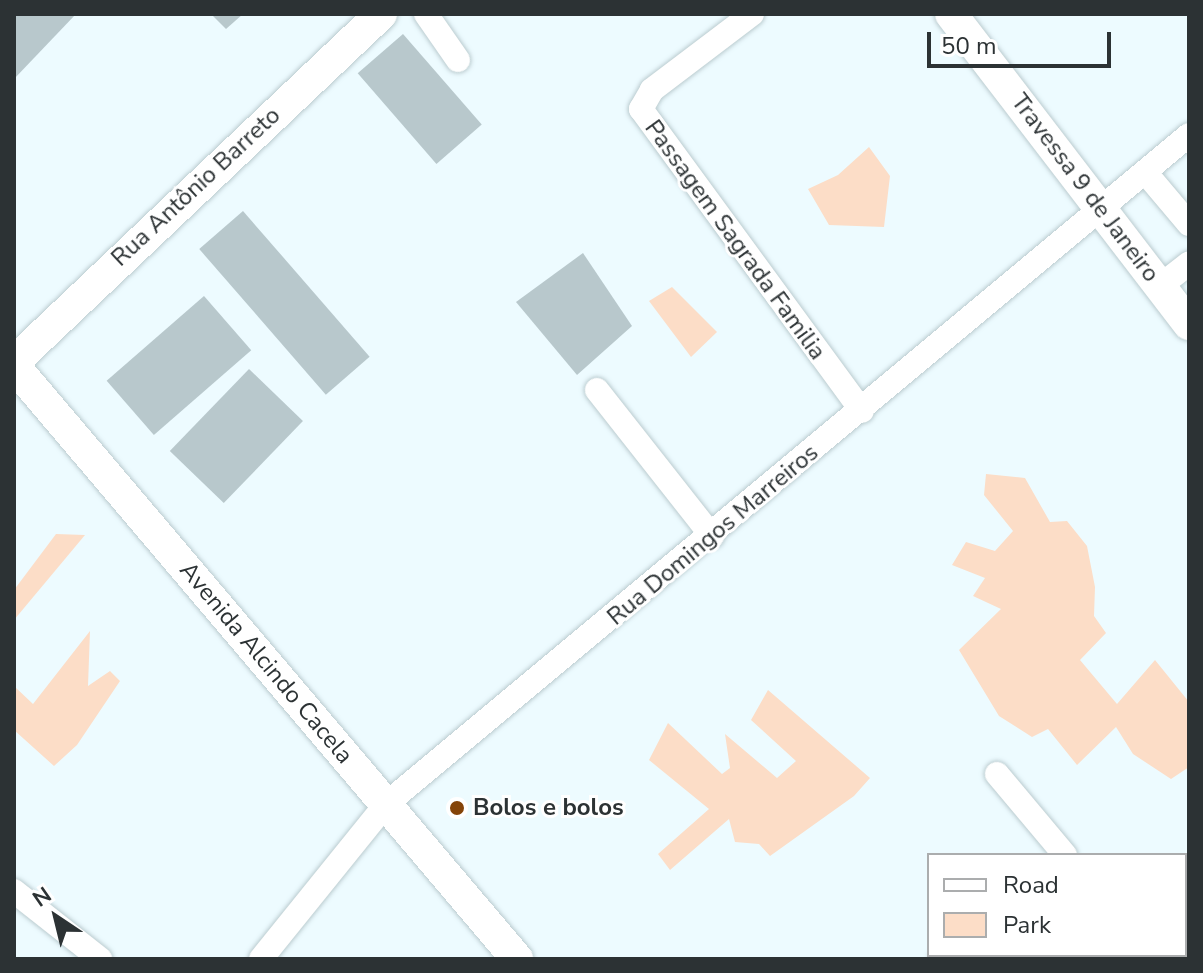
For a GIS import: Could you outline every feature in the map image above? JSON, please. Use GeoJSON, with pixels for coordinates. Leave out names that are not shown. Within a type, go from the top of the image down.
{"type":"FeatureCollection","features":[{"type":"Feature","properties":{"kind":"main road","name":"Rua Antônio Barreto"},"geometry":{"type":"LineString","coordinates":[[14,364],[381,14]]}},
{"type":"Feature","properties":{"kind":"main road","name":"Travessa 9 de Janeiro"},"geometry":{"type":"LineString","coordinates":[[951,14],[1189,324]]}},
{"type":"Feature","properties":{"kind":"main road","name":"Avenida Alcindo Cacela"},"geometry":{"type":"LineString","coordinates":[[14,364],[517,959]]}},
{"type":"Feature","properties":{"kind":"street"},"geometry":{"type":"LineString","coordinates":[[426,14],[458,60]]}},
{"type":"Feature","properties":{"kind":"street","name":"Passagem Sagrada Familia"},"geometry":{"type":"LineString","coordinates":[[752,14],[652,90],[641,109],[862,411]]}},
{"type":"Feature","properties":{"kind":"street","name":"Rua Domingos Marreiros"},"geometry":{"type":"LineString","coordinates":[[261,959],[386,804],[712,536],[1189,135]]}},
{"type":"Feature","properties":{"kind":"street"},"geometry":{"type":"LineString","coordinates":[[1145,172],[1189,224]]}},
{"type":"Feature","properties":{"kind":"street"},"geometry":{"type":"LineString","coordinates":[[1160,286],[1189,263]]}},
{"type":"Feature","properties":{"kind":"street"},"geometry":{"type":"LineString","coordinates":[[597,390],[712,536]]}},
{"type":"Feature","properties":{"kind":"street"},"geometry":{"type":"LineString","coordinates":[[997,774],[1063,853]]}},
{"type":"Feature","properties":{"kind":"street"},"geometry":{"type":"LineString","coordinates":[[14,891],[100,959]]}},
{"type":"Feature","properties":{"kind":"green space"},"geometry":{"type":"Polygon","coordinates":[[[869,147],[890,176],[884,227],[829,225],[808,189],[838,175],[869,147]]]}},
{"type":"Feature","properties":{"kind":"green space"},"geometry":{"type":"Polygon","coordinates":[[[672,287],[717,332],[691,357],[649,301],[672,287]]]}},
{"type":"Feature","properties":{"kind":"green space"},"geometry":{"type":"Polygon","coordinates":[[[986,474],[1025,478],[1050,522],[1067,521],[1087,546],[1095,587],[1094,616],[1106,633],[1080,660],[1117,704],[1155,660],[1189,702],[1189,767],[1171,779],[1133,754],[1116,727],[1077,765],[1048,729],[1032,737],[999,716],[959,650],[1001,609],[973,596],[985,578],[952,565],[966,542],[995,551],[1013,531],[984,495],[986,474]]]}},
{"type":"Feature","properties":{"kind":"green space"},"geometry":{"type":"Polygon","coordinates":[[[56,534],[85,535],[14,620],[14,590],[56,534]]]}},
{"type":"Feature","properties":{"kind":"green space"},"geometry":{"type":"Polygon","coordinates":[[[90,631],[88,686],[110,671],[120,681],[77,745],[54,766],[14,730],[14,686],[33,704],[90,631]]]}},
{"type":"Feature","properties":{"kind":"green space"},"geometry":{"type":"Polygon","coordinates":[[[768,690],[870,778],[854,796],[770,856],[759,844],[735,842],[729,819],[670,870],[658,854],[709,809],[649,760],[668,723],[722,774],[730,768],[725,734],[777,778],[796,761],[751,720],[768,690]]]}},
{"type":"Feature","properties":{"kind":"building"},"geometry":{"type":"Polygon","coordinates":[[[14,14],[76,14],[14,79],[14,14]]]}},
{"type":"Feature","properties":{"kind":"building"},"geometry":{"type":"Polygon","coordinates":[[[211,14],[243,14],[226,29],[211,14]]]}},
{"type":"Feature","properties":{"kind":"building"},"geometry":{"type":"Polygon","coordinates":[[[403,34],[482,125],[436,164],[358,73],[403,34]]]}},
{"type":"Feature","properties":{"kind":"building"},"geometry":{"type":"Polygon","coordinates":[[[243,211],[370,357],[326,395],[199,249],[243,211]]]}},
{"type":"Feature","properties":{"kind":"building"},"geometry":{"type":"Polygon","coordinates":[[[583,253],[632,326],[577,375],[516,302],[583,253]]]}},
{"type":"Feature","properties":{"kind":"building"},"geometry":{"type":"Polygon","coordinates":[[[204,296],[251,350],[154,435],[107,381],[204,296]]]}},
{"type":"Feature","properties":{"kind":"building"},"geometry":{"type":"Polygon","coordinates":[[[249,369],[303,421],[224,503],[170,451],[249,369]]]}},
{"type":"Feature","properties":{"kind":"place","name":"Bolos e bolos"},"geometry":{"type":"Point","coordinates":[457,808]}}]}
